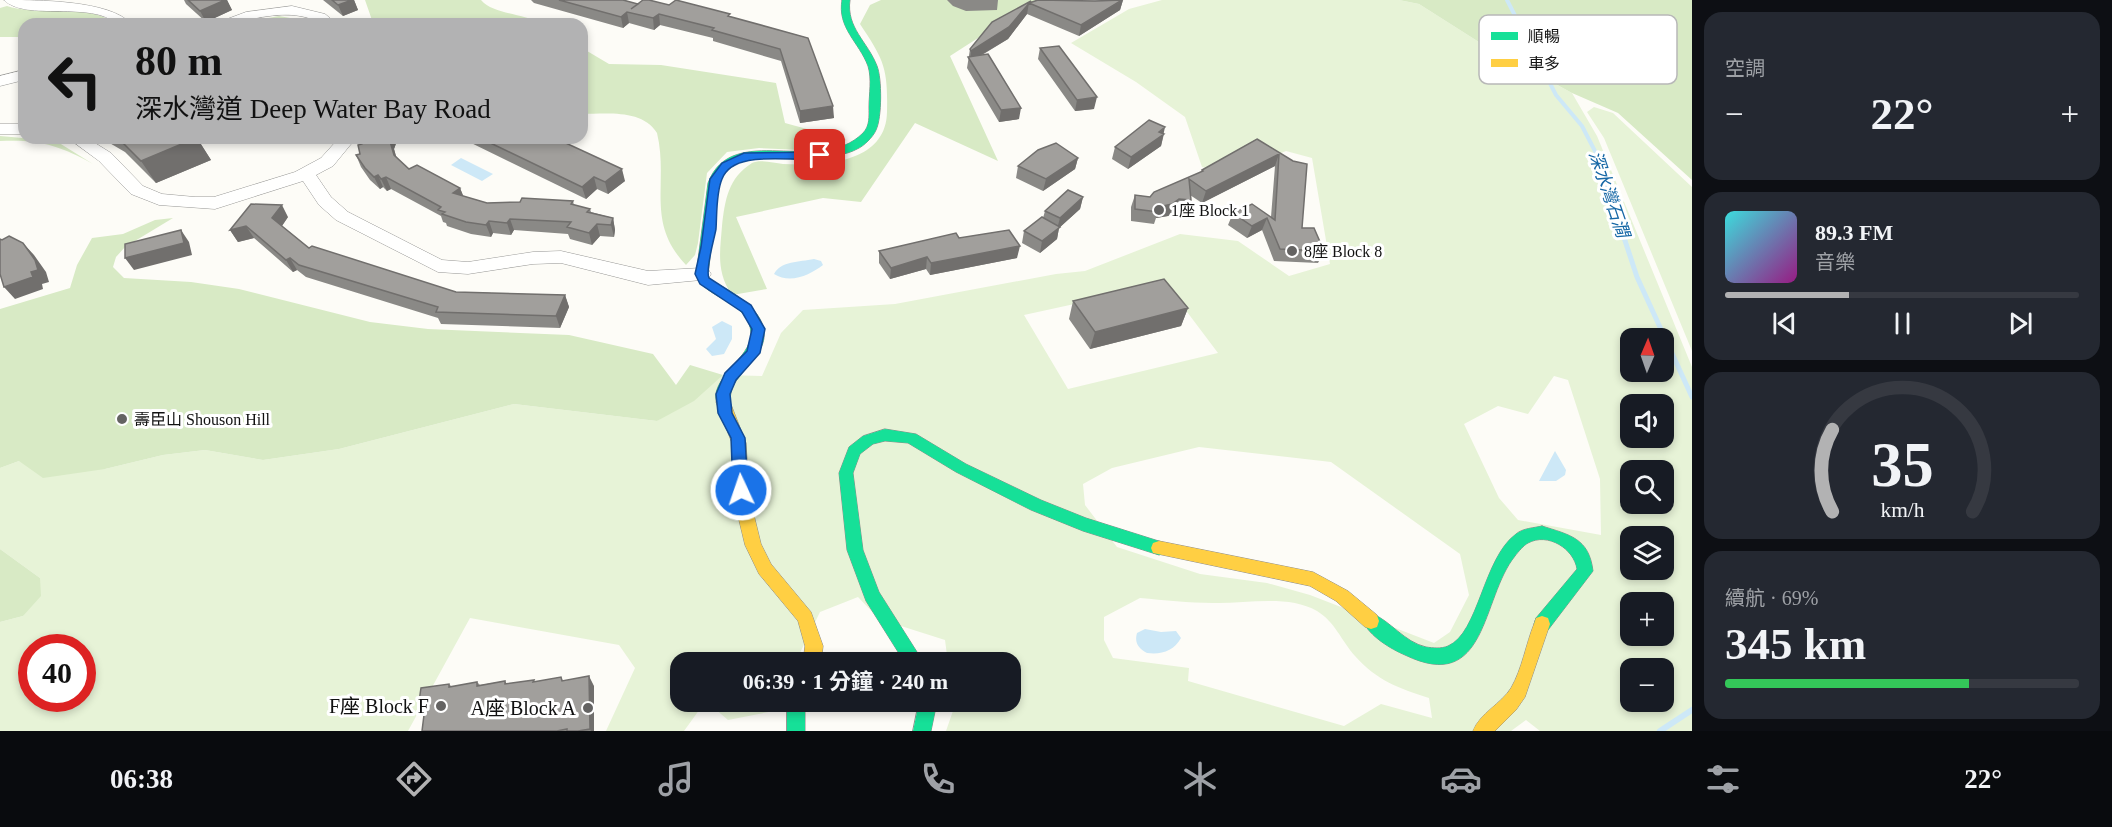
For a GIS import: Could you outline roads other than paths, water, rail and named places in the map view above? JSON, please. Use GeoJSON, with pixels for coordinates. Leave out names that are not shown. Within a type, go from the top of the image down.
{"type":"FeatureCollection","features":[{"type":"Feature","properties":{"kind":"street"},"geometry":{"type":"LineString","coordinates":[[11,0],[32,6],[97,9],[119,18]]}},
{"type":"Feature","properties":{"kind":"street"},"geometry":{"type":"LineString","coordinates":[[813,652],[814,645],[808,620],[757,556],[741,490],[738,438],[723,404],[725,385],[753,353],[757,344],[756,321],[747,308],[704,281],[701,274],[716,179],[726,165],[751,156],[831,154],[856,145],[871,131],[874,71],[865,50],[843,15],[846,0]]}},
{"type":"Feature","properties":{"kind":"street"},"geometry":{"type":"LineString","coordinates":[[240,18],[290,11],[320,18]]}},
{"type":"Feature","properties":{"kind":"street"},"geometry":{"type":"LineString","coordinates":[[0,82],[18,77]]}},
{"type":"Feature","properties":{"kind":"street"},"geometry":{"type":"LineString","coordinates":[[0,82],[18,83]]}},
{"type":"Feature","properties":{"kind":"street"},"geometry":{"type":"LineString","coordinates":[[0,129],[18,129]]}},
{"type":"Feature","properties":{"kind":"street"},"geometry":{"type":"LineString","coordinates":[[85,144],[105,157],[137,190],[159,200],[215,203],[306,173],[327,162],[343,144]]}},
{"type":"Feature","properties":{"kind":"street"},"geometry":{"type":"LineString","coordinates":[[306,173],[325,201],[342,216],[438,266],[468,268],[547,257],[574,259],[648,278],[674,278],[701,274]]}},
{"type":"Feature","properties":{"kind":"street"},"geometry":{"type":"LineString","coordinates":[[908,652],[868,589],[858,563],[852,537],[847,465],[862,443],[882,435],[910,438],[995,486],[1070,519],[1127,539],[1223,563],[1286,571],[1309,578],[1338,593],[1399,643],[1435,655],[1456,652],[1470,638],[1493,575],[1510,548],[1536,532],[1563,538],[1583,558],[1585,571],[1541,625],[1526,676],[1519,691],[1510,704],[1482,731]]}},
{"type":"Feature","properties":{"kind":"street"},"geometry":{"type":"LineString","coordinates":[[796,712],[796,731]]}},
{"type":"Feature","properties":{"kind":"street"},"geometry":{"type":"LineString","coordinates":[[922,731],[926,712]]}},
{"type":"Feature","properties":{"kind":"water"},"geometry":{"type":"Polygon","coordinates":[[[461,158],[493,174],[482,181],[451,165],[461,158]]]}},
{"type":"Feature","properties":{"kind":"water"},"geometry":{"type":"Polygon","coordinates":[[[814,259],[821,261],[823,265],[807,275],[787,278],[774,274],[786,264],[814,259]]]}},
{"type":"Feature","properties":{"kind":"water"},"geometry":{"type":"Polygon","coordinates":[[[722,321],[732,326],[732,339],[724,354],[712,356],[706,349],[716,339],[712,327],[722,321]]]}},
{"type":"Feature","properties":{"kind":"water"},"geometry":{"type":"Polygon","coordinates":[[[1555,451],[1566,470],[1565,475],[1556,481],[1539,481],[1555,451]]]}},
{"type":"Feature","properties":{"kind":"water"},"geometry":{"type":"Polygon","coordinates":[[[1145,629],[1161,632],[1176,631],[1181,638],[1167,651],[1147,653],[1140,648],[1136,640],[1137,633],[1145,629]]]}},
{"type":"Feature","properties":{"kind":"waterway","name":"深水灣石澗"},"geometry":{"type":"LineString","coordinates":[[1507,0],[1515,15]]}},
{"type":"Feature","properties":{"kind":"waterway","name":"深水灣石澗"},"geometry":{"type":"LineString","coordinates":[[1550,84],[1556,95],[1582,126],[1597,155],[1608,188]]}},
{"type":"Feature","properties":{"kind":"waterway","name":"深水灣石澗"},"geometry":{"type":"LineString","coordinates":[[1607,186],[1637,277],[1692,397]]}},
{"type":"Feature","properties":{"kind":"waterway","name":"深水灣石澗"},"geometry":{"type":"LineString","coordinates":[[1660,731],[1692,710]]}},
{"type":"Feature","properties":{"kind":"place","name":"1座 Block 1"},"geometry":{"type":"Point","coordinates":[1159,210]}},
{"type":"Feature","properties":{"kind":"place","name":"8座 Block 8"},"geometry":{"type":"Point","coordinates":[1292,251]}},
{"type":"Feature","properties":{"kind":"place","name":"壽臣山 Shouson Hill"},"geometry":{"type":"Point","coordinates":[122,419]}},
{"type":"Feature","properties":{"kind":"place","name":"F座 Block F"},"geometry":{"type":"Point","coordinates":[441,706]}},
{"type":"Feature","properties":{"kind":"place","name":"A座 Block A"},"geometry":{"type":"Point","coordinates":[588,708]}}]}
